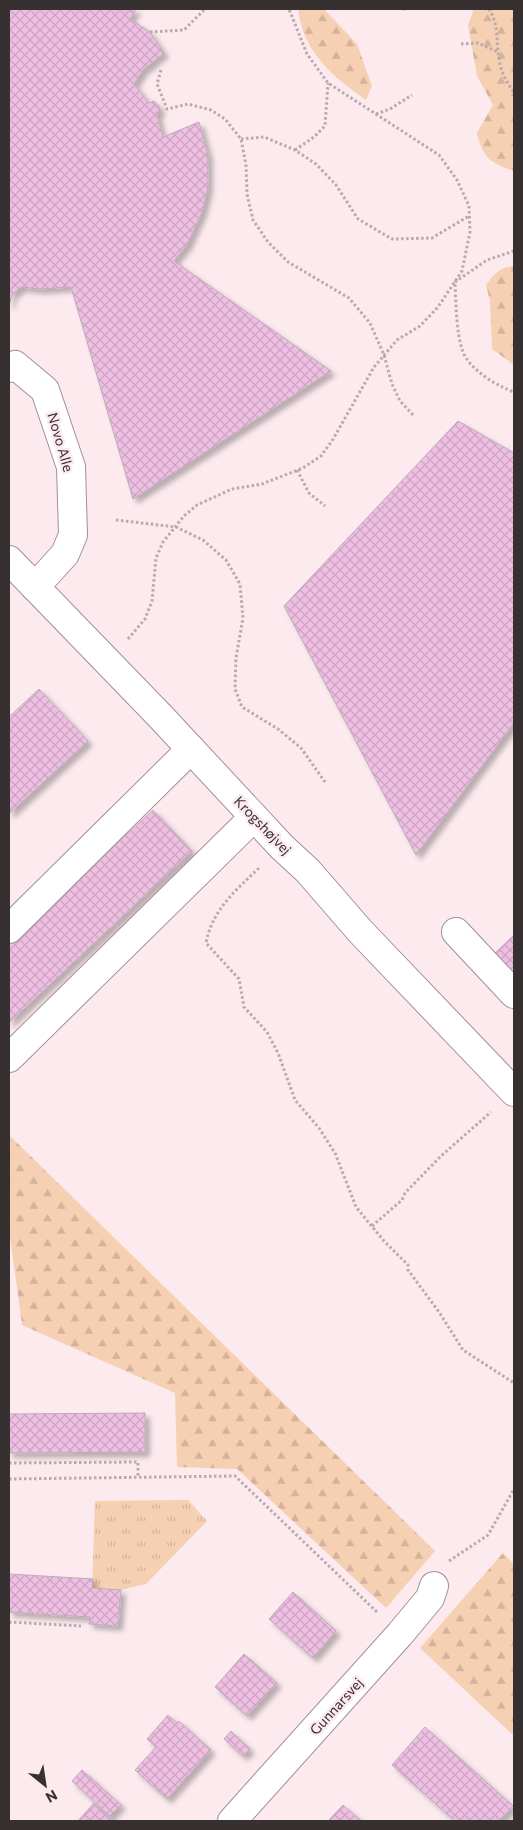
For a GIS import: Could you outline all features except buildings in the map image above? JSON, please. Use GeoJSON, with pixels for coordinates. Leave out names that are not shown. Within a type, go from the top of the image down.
{"type":"FeatureCollection","features":[{"type":"Feature","properties":{"kind":"street","name":"Novo Alle"},"geometry":{"type":"LineString","coordinates":[[9,368],[15,365],[45,390],[71,467],[73,534],[65,554],[35,587]]}},
{"type":"Feature","properties":{"kind":"street","name":"Krogshøjvej"},"geometry":{"type":"LineString","coordinates":[[9,560],[308,872],[360,931],[513,1092]]}},
{"type":"Feature","properties":{"kind":"street"},"geometry":{"type":"LineString","coordinates":[[9,929],[191,749]]}},
{"type":"Feature","properties":{"kind":"street"},"geometry":{"type":"LineString","coordinates":[[9,1058],[254,817]]}},
{"type":"Feature","properties":{"kind":"street"},"geometry":{"type":"LineString","coordinates":[[456,932],[514,994]]}},
{"type":"Feature","properties":{"kind":"street","name":"Gunnarsvej"},"geometry":{"type":"LineString","coordinates":[[232,1821],[400,1634],[430,1598],[434,1586]]}},
{"type":"Feature","properties":{"kind":"path"},"geometry":{"type":"LineString","coordinates":[[150,32],[184,30],[205,9]]}},
{"type":"Feature","properties":{"kind":"path"},"geometry":{"type":"LineString","coordinates":[[104,658],[135,632],[145,620],[152,601],[156,558],[163,542],[176,526],[197,505],[232,489],[262,484],[297,470],[321,456],[332,441],[374,367],[397,340],[420,326],[438,307],[462,271],[470,232],[469,206],[457,180],[439,155],[328,84],[307,54],[289,9]]}},
{"type":"Feature","properties":{"kind":"path"},"geometry":{"type":"LineString","coordinates":[[403,9],[408,9]]}},
{"type":"Feature","properties":{"kind":"path"},"geometry":{"type":"LineString","coordinates":[[489,9],[495,19],[498,53],[505,79],[514,92]]}},
{"type":"Feature","properties":{"kind":"path"},"geometry":{"type":"LineString","coordinates":[[461,44],[478,43],[498,53]]}},
{"type":"Feature","properties":{"kind":"path"},"geometry":{"type":"LineString","coordinates":[[161,70],[157,84],[167,109],[188,104],[212,110],[225,119],[241,139],[246,165],[247,194],[253,220],[268,242],[288,262],[349,298],[370,323],[384,355],[392,384],[400,401],[414,416]]}},
{"type":"Feature","properties":{"kind":"path"},"geometry":{"type":"LineString","coordinates":[[294,150],[314,137],[325,126],[328,84]]}},
{"type":"Feature","properties":{"kind":"path"},"geometry":{"type":"LineString","coordinates":[[375,114],[390,109],[412,95]]}},
{"type":"Feature","properties":{"kind":"path"},"geometry":{"type":"LineString","coordinates":[[241,139],[264,137],[294,150],[316,164],[336,185],[358,219],[392,239],[432,238],[469,216]]}},
{"type":"Feature","properties":{"kind":"path"},"geometry":{"type":"LineString","coordinates":[[455,282],[487,260],[514,251]]}},
{"type":"Feature","properties":{"kind":"path"},"geometry":{"type":"LineString","coordinates":[[455,282],[457,315],[463,354],[488,381],[514,392]]}},
{"type":"Feature","properties":{"kind":"path"},"geometry":{"type":"LineString","coordinates":[[297,470],[309,494],[325,506]]}},
{"type":"Feature","properties":{"kind":"path"},"geometry":{"type":"LineString","coordinates":[[116,520],[176,526],[203,540],[226,560],[240,584],[243,618],[236,658],[235,689],[242,707],[278,729],[301,748],[325,782]]}},
{"type":"Feature","properties":{"kind":"path"},"geometry":{"type":"LineString","coordinates":[[282,847],[225,900],[208,929],[206,943],[239,979],[244,1007],[267,1032],[278,1053],[295,1100],[319,1128],[335,1153],[356,1207],[408,1265],[408,1270],[439,1312],[463,1350],[514,1384]]}},
{"type":"Feature","properties":{"kind":"path"},"geometry":{"type":"LineString","coordinates":[[372,1226],[402,1200],[405,1193],[441,1156],[513,1092]]}},
{"type":"Feature","properties":{"kind":"path"},"geometry":{"type":"LineString","coordinates":[[9,1463],[138,1462],[138,1477]]}},
{"type":"Feature","properties":{"kind":"path"},"geometry":{"type":"LineString","coordinates":[[9,1479],[235,1476],[400,1634]]}},
{"type":"Feature","properties":{"kind":"path"},"geometry":{"type":"LineString","coordinates":[[434,1586],[449,1562],[488,1535],[514,1489]]}},
{"type":"Feature","properties":{"kind":"path"},"geometry":{"type":"LineString","coordinates":[[9,1622],[81,1626]]}},
{"type":"Feature","properties":{"kind":"green space"},"geometry":{"type":"Polygon","coordinates":[[[298,9],[324,9],[357,44],[372,86],[366,100],[331,72],[313,51],[301,24],[298,9]]]}},
{"type":"Feature","properties":{"kind":"green space"},"geometry":{"type":"Polygon","coordinates":[[[474,9],[514,9],[514,171],[489,159],[479,142],[477,133],[493,105],[477,76],[468,25],[474,9]]]}},
{"type":"Feature","properties":{"kind":"green space"},"geometry":{"type":"Polygon","coordinates":[[[514,266],[514,365],[492,349],[490,301],[486,285],[498,272],[514,266]]]}},
{"type":"Feature","properties":{"kind":"green space"},"geometry":{"type":"Polygon","coordinates":[[[9,1135],[435,1551],[386,1608],[237,1469],[177,1467],[175,1393],[22,1325],[9,1229],[9,1135]]]}},
{"type":"Feature","properties":{"kind":"green space"},"geometry":{"type":"Polygon","coordinates":[[[188,1500],[207,1521],[146,1584],[121,1590],[92,1588],[95,1501],[188,1500]]]}},
{"type":"Feature","properties":{"kind":"green space"},"geometry":{"type":"Polygon","coordinates":[[[503,1553],[514,1564],[514,1736],[420,1648],[503,1553]]]}}]}
